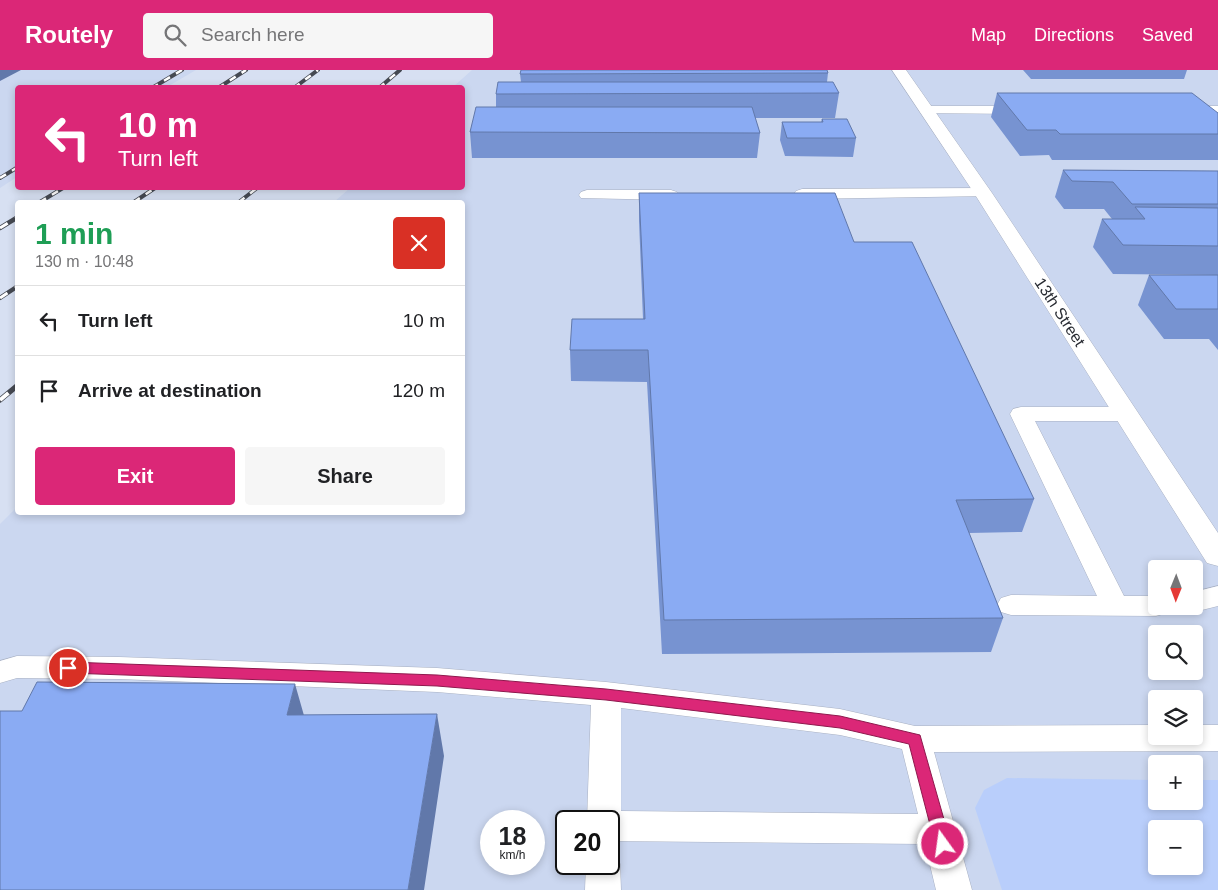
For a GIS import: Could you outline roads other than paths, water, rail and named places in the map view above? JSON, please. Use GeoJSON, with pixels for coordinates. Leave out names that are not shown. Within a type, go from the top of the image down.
{"type":"FeatureCollection","features":[{"type":"Feature","properties":{"kind":"street","name":"13th Street"},"geometry":{"type":"LineString","coordinates":[[899,70],[983,193],[1218,556]]}},
{"type":"Feature","properties":{"kind":"lane"},"geometry":{"type":"LineString","coordinates":[[926,110],[1038,110]]}},
{"type":"Feature","properties":{"kind":"lane"},"geometry":{"type":"LineString","coordinates":[[1168,110],[1218,110]]}},
{"type":"Feature","properties":{"kind":"lane"},"geometry":{"type":"LineString","coordinates":[[785,194],[983,193]]}},
{"type":"Feature","properties":{"kind":"lane"},"geometry":{"type":"LineString","coordinates":[[586,196],[686,195]]}},
{"type":"Feature","properties":{"kind":"lane"},"geometry":{"type":"LineString","coordinates":[[1116,606],[1021,414],[1126,414]]}},
{"type":"Feature","properties":{"kind":"lane"},"geometry":{"type":"LineString","coordinates":[[1203,600],[1218,596]]}},
{"type":"Feature","properties":{"kind":"lane"},"geometry":{"type":"LineString","coordinates":[[1011,605],[1148,606]]}},
{"type":"Feature","properties":{"kind":"lane"},"geometry":{"type":"LineString","coordinates":[[0,672],[17,667],[119,668],[437,680],[606,694],[840,722],[915,739],[1218,738]]}},
{"type":"Feature","properties":{"kind":"lane"},"geometry":{"type":"LineString","coordinates":[[604,810],[606,694]]}},
{"type":"Feature","properties":{"kind":"lane"},"geometry":{"type":"LineString","coordinates":[[915,739],[954,890]]}},
{"type":"Feature","properties":{"kind":"lane"},"geometry":{"type":"LineString","coordinates":[[620,826],[939,829]]}},
{"type":"Feature","properties":{"kind":"lane"},"geometry":{"type":"LineString","coordinates":[[603,875],[603,890]]}},
{"type":"Feature","properties":{"kind":"railway"},"geometry":{"type":"LineString","coordinates":[[157,85],[182,70]]}},
{"type":"Feature","properties":{"kind":"railway"},"geometry":{"type":"LineString","coordinates":[[223,85],[246,70]]}},
{"type":"Feature","properties":{"kind":"railway"},"geometry":{"type":"LineString","coordinates":[[298,85],[318,70]]}},
{"type":"Feature","properties":{"kind":"railway"},"geometry":{"type":"LineString","coordinates":[[382,85],[400,70]]}},
{"type":"Feature","properties":{"kind":"railway"},"geometry":{"type":"LineString","coordinates":[[0,178],[15,169]]}},
{"type":"Feature","properties":{"kind":"railway"},"geometry":{"type":"LineString","coordinates":[[43,200],[60,190]]}},
{"type":"Feature","properties":{"kind":"railway"},"geometry":{"type":"LineString","coordinates":[[137,200],[152,190]]}},
{"type":"Feature","properties":{"kind":"railway"},"geometry":{"type":"LineString","coordinates":[[242,200],[254,190]]}},
{"type":"Feature","properties":{"kind":"railway"},"geometry":{"type":"LineString","coordinates":[[0,228],[15,219]]}},
{"type":"Feature","properties":{"kind":"railway"},"geometry":{"type":"LineString","coordinates":[[0,298],[15,288]]}},
{"type":"Feature","properties":{"kind":"railway"},"geometry":{"type":"LineString","coordinates":[[0,400],[15,388]]}}]}
